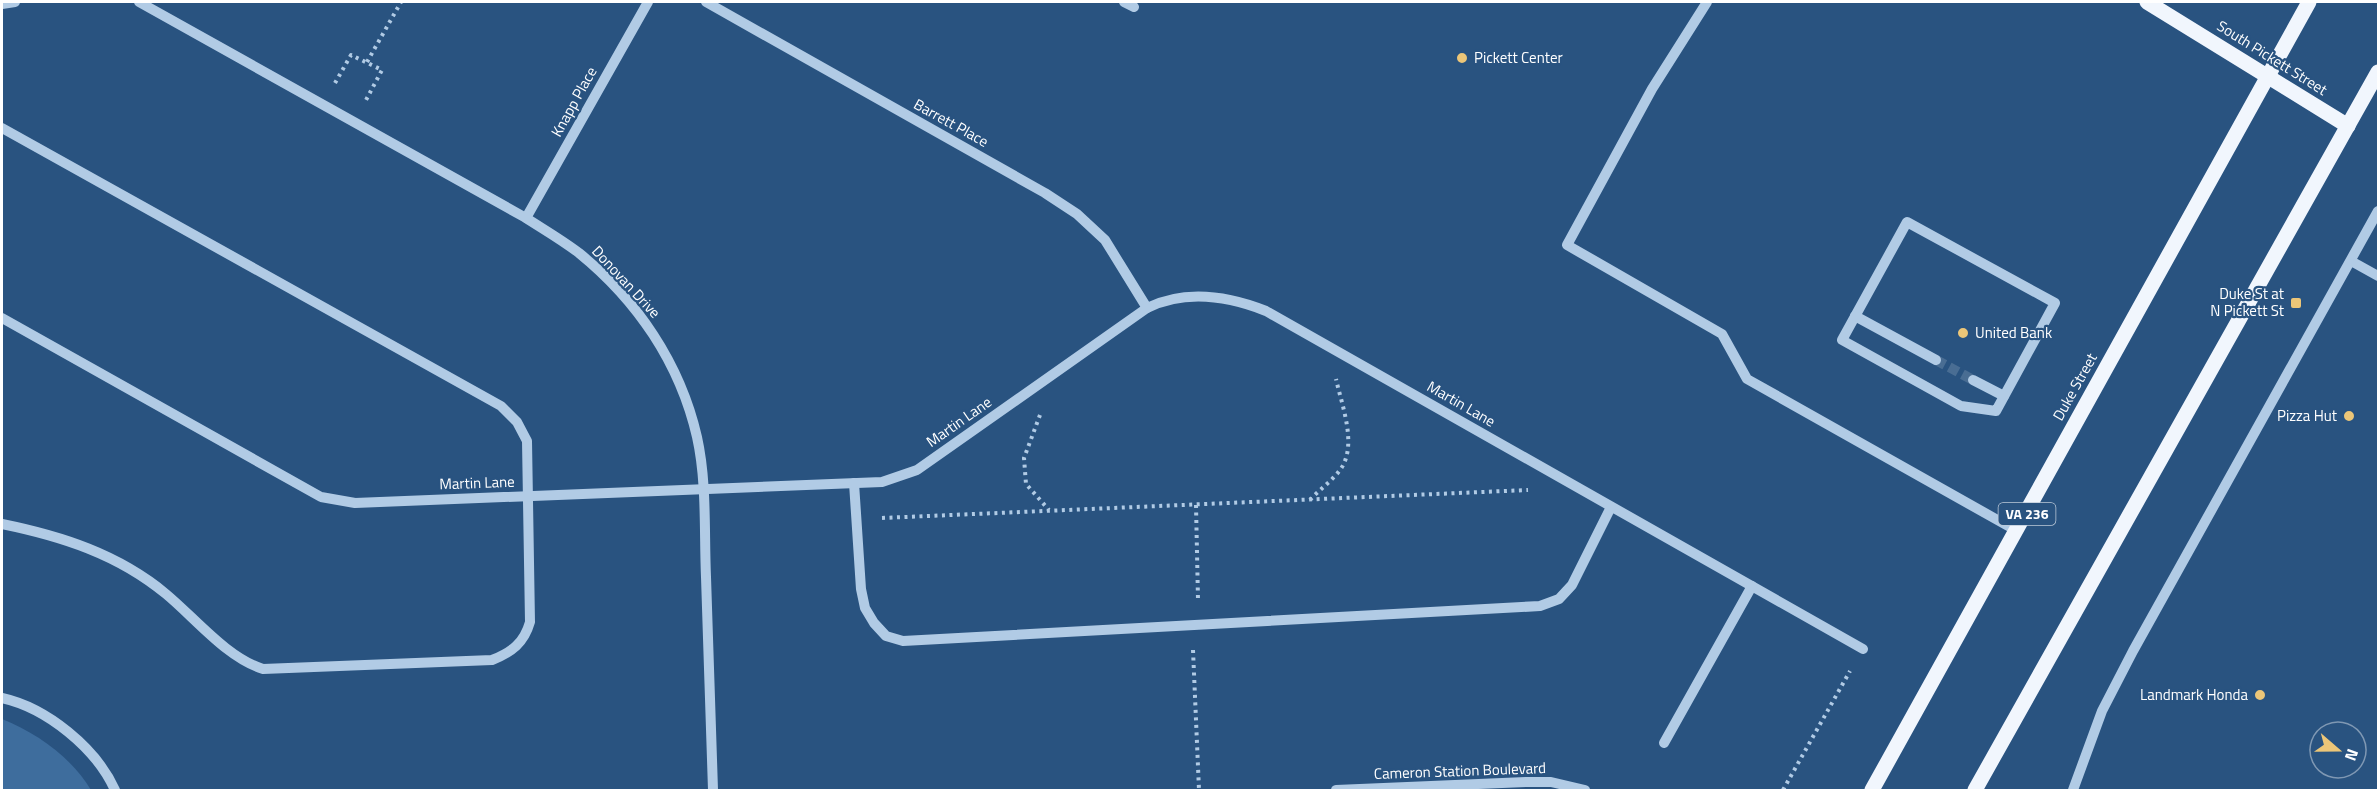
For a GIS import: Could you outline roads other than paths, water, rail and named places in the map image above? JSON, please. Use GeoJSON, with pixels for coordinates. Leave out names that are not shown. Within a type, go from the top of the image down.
{"type":"FeatureCollection","features":[{"type":"Feature","properties":{"kind":"main road","name":"South Pickett Street"},"geometry":{"type":"LineString","coordinates":[[2147,2],[2348,126]]}},
{"type":"Feature","properties":{"kind":"main road","name":"Duke Street"},"geometry":{"type":"LineString","coordinates":[[1872,790],[2309,2]]}},
{"type":"Feature","properties":{"kind":"main road"},"geometry":{"type":"LineString","coordinates":[[1976,790],[2379,72]]}},
{"type":"Feature","properties":{"kind":"street"},"geometry":{"type":"LineString","coordinates":[[2,4],[15,2]]}},
{"type":"Feature","properties":{"kind":"street","name":"Donovan Drive"},"geometry":{"type":"LineString","coordinates":[[139,2],[526,218],[563,241],[594,266],[658,340],[687,399],[697,438],[703,489],[713,790]]}},
{"type":"Feature","properties":{"kind":"street","name":"Knapp Place"},"geometry":{"type":"LineString","coordinates":[[526,218],[648,2]]}},
{"type":"Feature","properties":{"kind":"street","name":"Barrett Place"},"geometry":{"type":"LineString","coordinates":[[706,2],[1045,193],[1077,214],[1106,240],[1147,308]]}},
{"type":"Feature","properties":{"kind":"street"},"geometry":{"type":"LineString","coordinates":[[1707,2],[1652,89],[1567,245],[1722,334],[1747,379],[2017,531]]}},
{"type":"Feature","properties":{"kind":"street"},"geometry":{"type":"LineString","coordinates":[[2,128],[501,406],[517,422],[527,441],[530,496],[530,622],[527,634],[520,643],[505,655],[492,660],[264,669],[238,658],[164,593],[109,557],[46,533],[2,524]]}},
{"type":"Feature","properties":{"kind":"street"},"geometry":{"type":"LineString","coordinates":[[2073,790],[2098,721],[2112,691],[2379,211]]}},
{"type":"Feature","properties":{"kind":"street"},"geometry":{"type":"LineString","coordinates":[[1907,222],[2055,303],[2004,396],[1996,411],[1961,406],[1842,340],[1907,222]]}},
{"type":"Feature","properties":{"kind":"street"},"geometry":{"type":"LineString","coordinates":[[2351,261],[2379,276]]}},
{"type":"Feature","properties":{"kind":"street","name":"Martin Lane"},"geometry":{"type":"LineString","coordinates":[[2,318],[321,497],[355,503],[882,482],[916,470],[1147,308],[1159,302],[1180,297],[1211,296],[1243,302],[1266,311],[1863,649]]}},
{"type":"Feature","properties":{"kind":"street"},"geometry":{"type":"LineString","coordinates":[[1855,316],[1936,360]]}},
{"type":"Feature","properties":{"kind":"street"},"geometry":{"type":"LineString","coordinates":[[1973,380],[2004,396]]}},
{"type":"Feature","properties":{"kind":"street"},"geometry":{"type":"LineString","coordinates":[[855,483],[861,590],[865,608],[874,623],[886,636],[903,641],[1540,606],[1559,598],[1572,585],[1611,507]]}},
{"type":"Feature","properties":{"kind":"street"},"geometry":{"type":"LineString","coordinates":[[1664,743],[1752,586]]}},
{"type":"Feature","properties":{"kind":"street"},"geometry":{"type":"LineString","coordinates":[[2,698],[36,711],[68,733],[100,766],[115,790]]}},
{"type":"Feature","properties":{"kind":"street","name":"Cameron Station Boulevard"},"geometry":{"type":"LineString","coordinates":[[1336,790],[1551,782],[1584,790]]}},
{"type":"Feature","properties":{"kind":"tunnel"},"geometry":{"type":"LineString","coordinates":[[1936,360],[1973,380]]}},
{"type":"Feature","properties":{"kind":"place","name":"Pickett Center"},"geometry":{"type":"Point","coordinates":[1462,58]}},
{"type":"Feature","properties":{"kind":"place","name":"Duke St at N Pickett St"},"geometry":{"type":"Point","coordinates":[2296,303]}},
{"type":"Feature","properties":{"kind":"place","name":"United Bank"},"geometry":{"type":"Point","coordinates":[1963,333]}},
{"type":"Feature","properties":{"kind":"place","name":"Pizza Hut"},"geometry":{"type":"Point","coordinates":[2349,416]}},
{"type":"Feature","properties":{"kind":"place","name":"Landmark Honda"},"geometry":{"type":"Point","coordinates":[2260,695]}}]}
